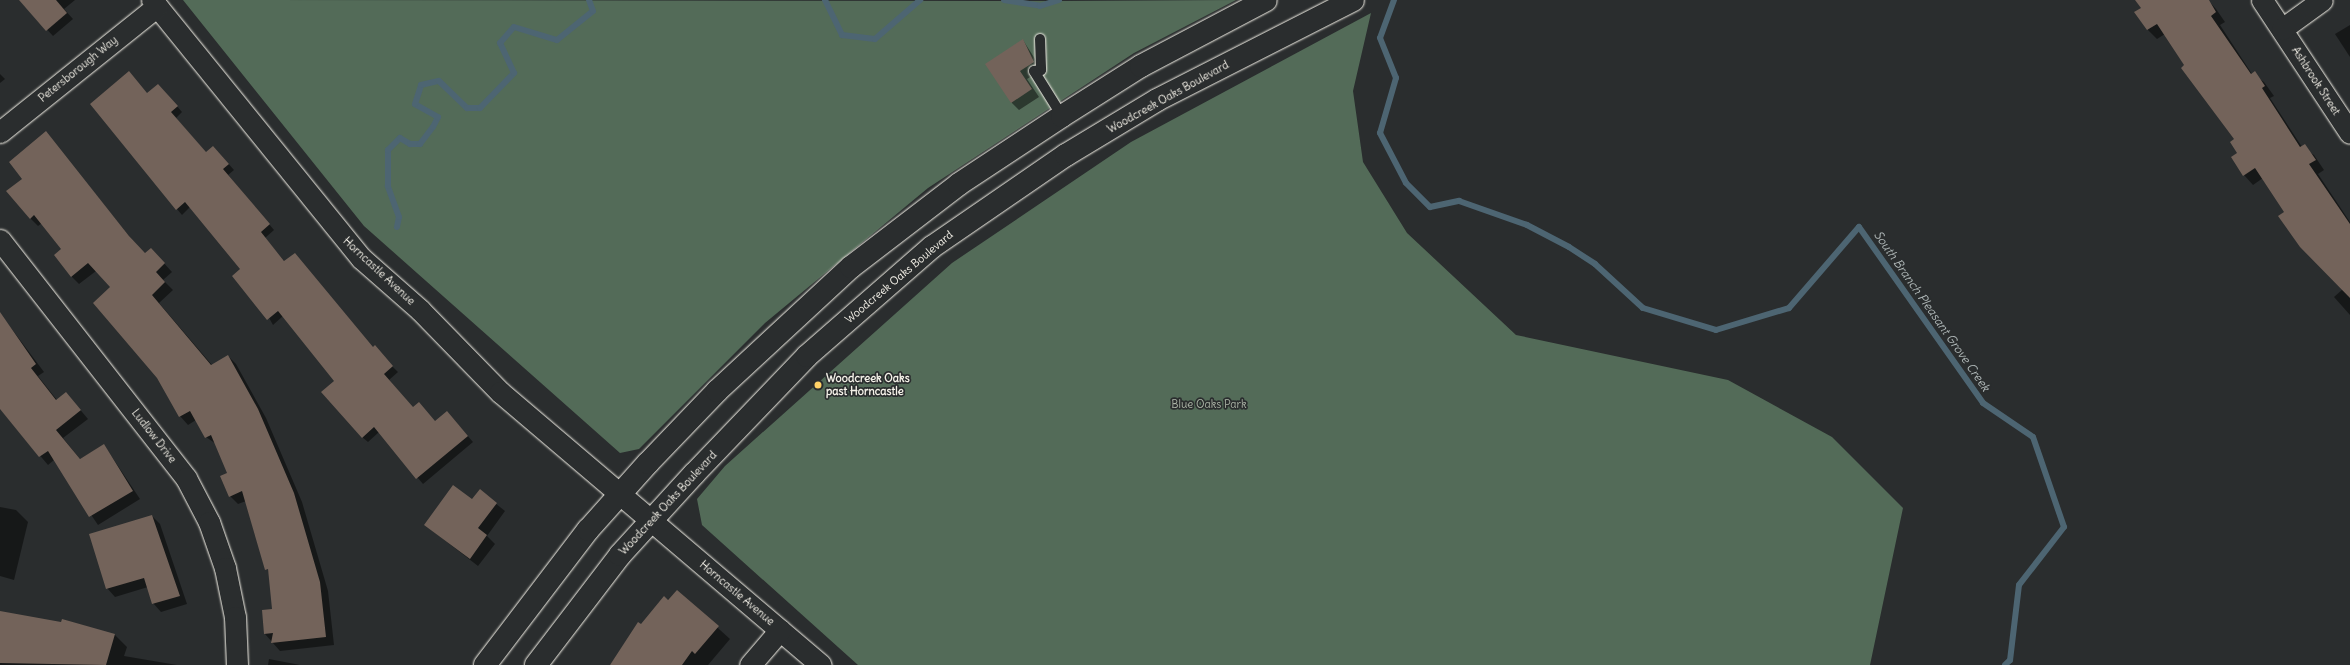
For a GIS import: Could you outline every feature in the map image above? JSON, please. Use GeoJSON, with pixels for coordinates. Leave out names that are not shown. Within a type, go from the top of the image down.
{"type":"FeatureCollection","features":[{"type":"Feature","properties":{"kind":"main road"},"geometry":{"type":"LineString","coordinates":[[485,665],[621,494],[717,391],[851,267],[959,184],[1062,116],[1141,66],[1266,0]]}},
{"type":"Feature","properties":{"kind":"main road","name":"Woodcreek Oaks Boulevard"},"geometry":{"type":"LineString","coordinates":[[536,665],[620,555],[807,356],[932,247],[1119,123],[1353,0]]}},
{"type":"Feature","properties":{"kind":"street","name":"Ashbrook Street"},"geometry":{"type":"LineString","coordinates":[[2262,0],[2350,133]]}},
{"type":"Feature","properties":{"kind":"street"},"geometry":{"type":"LineString","coordinates":[[2282,29],[2322,0]]}},
{"type":"Feature","properties":{"kind":"street","name":"Petersborough Way"},"geometry":{"type":"LineString","coordinates":[[0,132],[155,3]]}},
{"type":"Feature","properties":{"kind":"street","name":"Horncastle Avenue"},"geometry":{"type":"LineString","coordinates":[[155,3],[361,258],[420,310],[500,392],[821,665]]}},
{"type":"Feature","properties":{"kind":"street","name":"Ludlow Drive"},"geometry":{"type":"LineString","coordinates":[[0,240],[186,478],[209,522],[225,568],[235,617],[237,665]]}},
{"type":"Feature","properties":{"kind":"street"},"geometry":{"type":"LineString","coordinates":[[750,665],[780,630]]}},
{"type":"Feature","properties":{"kind":"lane"},"geometry":{"type":"LineString","coordinates":[[1040,39],[1041,70],[1034,71],[1062,116]]}},
{"type":"Feature","properties":{"kind":"green space"},"geometry":{"type":"Polygon","coordinates":[[[183,0],[1236,0],[1134,53],[928,188],[765,323],[639,449],[620,453],[364,226],[183,0]]]}},
{"type":"Feature","properties":{"kind":"green space","name":"Blue Oaks Park"},"geometry":{"type":"Polygon","coordinates":[[[1371,13],[1353,91],[1363,162],[1407,233],[1516,335],[1728,380],[1832,437],[1903,508],[1870,665],[858,665],[702,525],[697,499],[725,466],[952,263],[1131,142],[1371,13]]]}},
{"type":"Feature","properties":{"kind":"building"},"geometry":{"type":"Polygon","coordinates":[[[19,0],[56,0],[67,13],[46,31],[19,0]]]}},
{"type":"Feature","properties":{"kind":"building"},"geometry":{"type":"Polygon","coordinates":[[[2135,0],[2209,0],[2216,12],[2211,16],[2251,74],[2255,71],[2265,86],[2262,88],[2300,147],[2305,144],[2316,160],[2309,164],[2350,224],[2350,298],[2300,247],[2278,216],[2284,212],[2255,168],[2243,176],[2231,157],[2237,153],[2230,142],[2234,139],[2181,68],[2184,65],[2157,24],[2147,30],[2134,12],[2141,8],[2135,0]]]}},
{"type":"Feature","properties":{"kind":"building"},"geometry":{"type":"Polygon","coordinates":[[[1023,39],[1034,62],[1020,71],[1032,89],[1011,103],[985,64],[1023,39]]]}},
{"type":"Feature","properties":{"kind":"building"},"geometry":{"type":"Polygon","coordinates":[[[129,71],[147,93],[158,84],[178,106],[171,112],[206,152],[213,146],[229,164],[223,169],[270,224],[261,232],[284,261],[295,253],[373,347],[375,345],[393,366],[384,374],[413,407],[419,402],[435,421],[447,411],[468,436],[416,479],[374,427],[362,438],[321,392],[334,381],[278,311],[267,320],[232,276],[240,269],[185,202],[176,210],[90,104],[129,71]]]}},
{"type":"Feature","properties":{"kind":"building"},"geometry":{"type":"Polygon","coordinates":[[[46,131],[129,236],[145,253],[151,248],[165,263],[156,272],[165,282],[152,295],[211,365],[228,355],[258,409],[294,493],[320,582],[326,637],[271,643],[273,633],[264,634],[262,610],[272,609],[268,569],[265,570],[242,491],[229,497],[220,476],[227,473],[211,435],[205,438],[190,411],[179,417],[157,378],[93,303],[110,287],[88,263],[71,277],[54,255],[61,249],[34,215],[30,219],[6,191],[22,179],[9,162],[46,131]]]}},
{"type":"Feature","properties":{"kind":"building"},"geometry":{"type":"Polygon","coordinates":[[[0,312],[36,364],[31,368],[56,400],[66,392],[81,410],[56,430],[80,459],[104,444],[133,491],[89,517],[48,451],[39,457],[0,409],[0,312]]]}},
{"type":"Feature","properties":{"kind":"building"},"geometry":{"type":"Polygon","coordinates":[[[453,485],[472,499],[480,489],[497,503],[478,528],[487,535],[470,559],[424,525],[453,485]]]}},
{"type":"Feature","properties":{"kind":"building"},"geometry":{"type":"Polygon","coordinates":[[[152,515],[180,596],[152,604],[144,578],[106,589],[89,534],[152,515]]]}},
{"type":"Feature","properties":{"kind":"building"},"geometry":{"type":"Polygon","coordinates":[[[677,590],[719,626],[695,654],[692,651],[682,665],[610,665],[638,622],[641,624],[664,596],[668,600],[677,590]]]}},
{"type":"Feature","properties":{"kind":"building"},"geometry":{"type":"Polygon","coordinates":[[[0,611],[61,622],[62,619],[115,634],[106,665],[0,663],[0,611]]]}},
{"type":"Feature","properties":{"kind":"waterway"},"geometry":{"type":"LineString","coordinates":[[397,227],[399,217],[388,186],[388,150],[400,138],[410,144],[420,144],[433,127],[438,117],[415,104],[421,85],[439,81],[467,108],[480,108],[514,73],[500,43],[514,27],[557,40],[593,11],[589,0]]}},
{"type":"Feature","properties":{"kind":"waterway"},"geometry":{"type":"LineString","coordinates":[[825,0],[842,35],[875,39],[920,0]]}},
{"type":"Feature","properties":{"kind":"waterway"},"geometry":{"type":"LineString","coordinates":[[1004,0],[1040,6],[1059,0]]}},
{"type":"Feature","properties":{"kind":"waterway","name":"South Branch Pleasant Grove Creek"},"geometry":{"type":"LineString","coordinates":[[1394,0],[1380,38],[1396,78],[1380,133],[1406,183],[1430,207],[1459,201],[1527,225],[1569,247],[1595,264],[1643,308],[1716,330],[1789,308],[1859,227],[1983,403],[2033,437],[2064,527],[2019,585],[2010,660],[2005,665]]}},
{"type":"Feature","properties":{"kind":"place","name":"Woodcreek Oaks past Horncastle"},"geometry":{"type":"Point","coordinates":[818,385]}}]}
